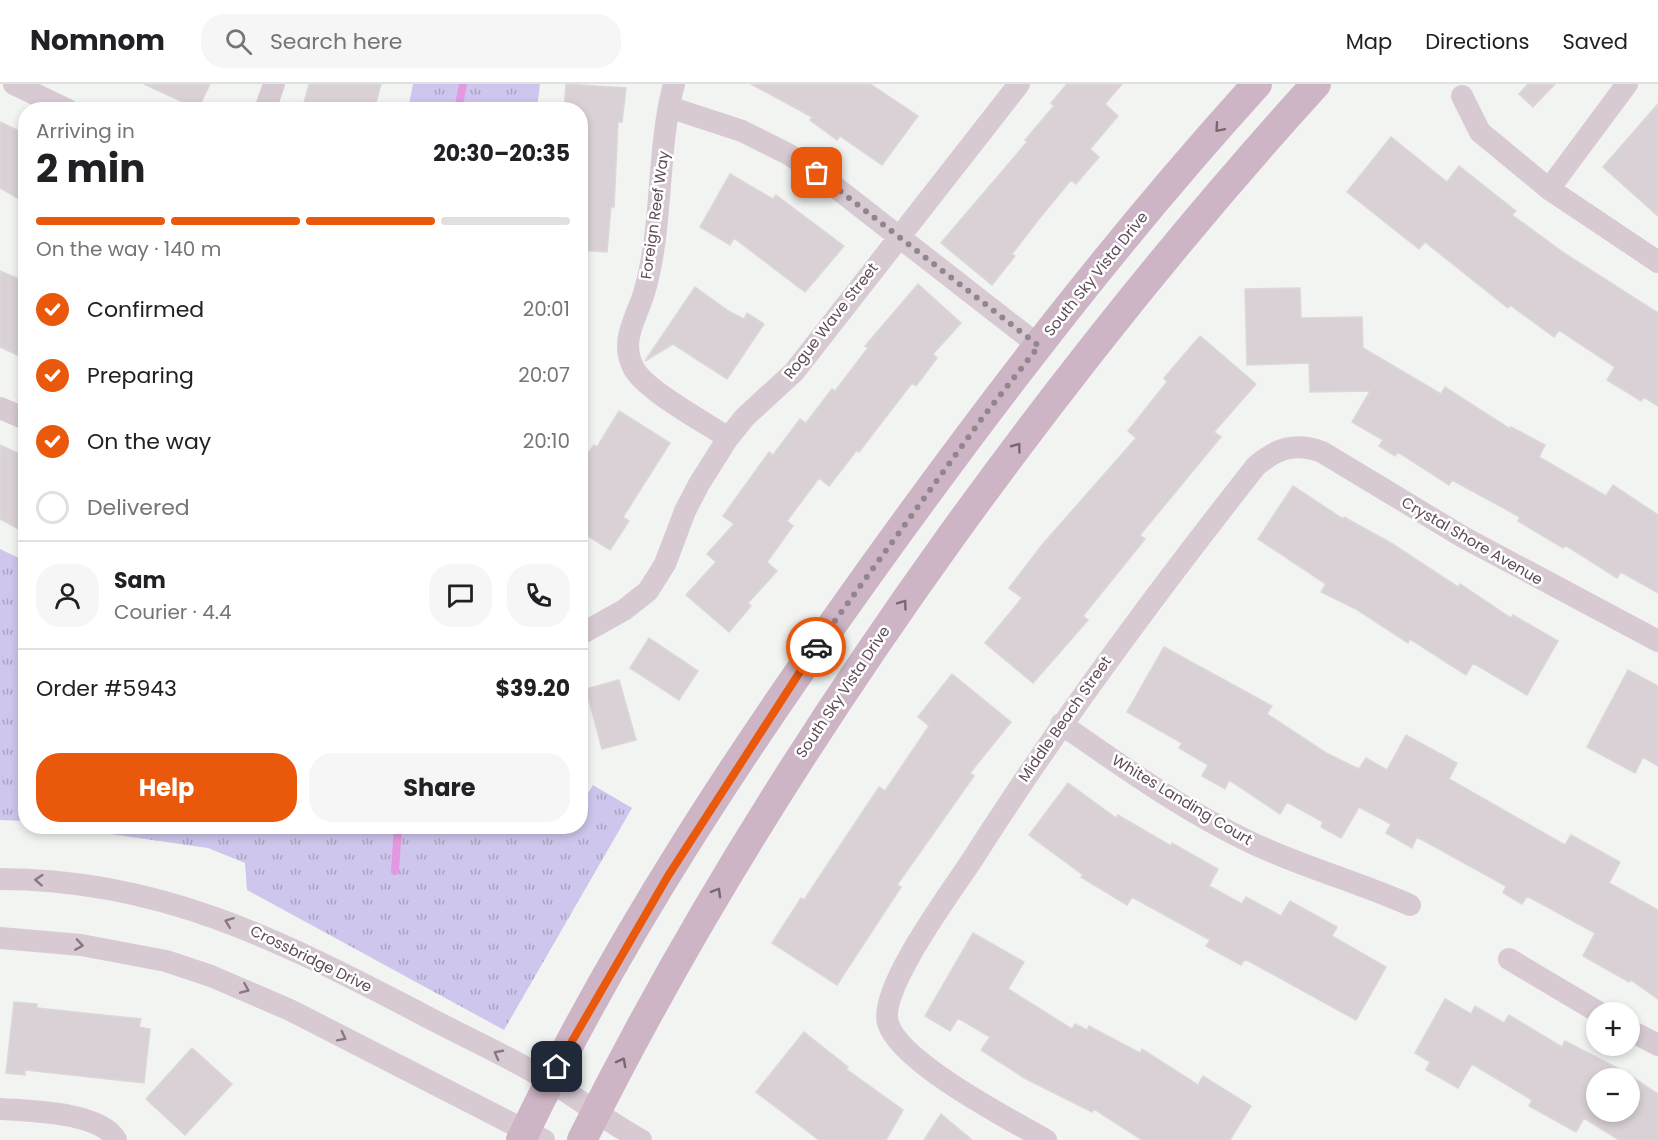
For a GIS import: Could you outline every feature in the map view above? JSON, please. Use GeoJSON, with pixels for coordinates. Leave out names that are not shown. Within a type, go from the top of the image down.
{"type":"FeatureCollection","features":[{"type":"Feature","properties":{"kind":"main road","name":"South Sky Vista Drive"},"geometry":{"type":"LineString","coordinates":[[530,1137],[550,1081],[656,895],[782,698],[903,525],[1039,346],[1163,192],[1257,84]]}},
{"type":"Feature","properties":{"kind":"main road","name":"South Sky Vista Drive"},"geometry":{"type":"LineString","coordinates":[[582,1140],[647,1016],[730,871],[811,738],[887,626],[1005,462],[1126,306],[1233,178],[1316,84]]}},
{"type":"Feature","properties":{"kind":"street"},"geometry":{"type":"LineString","coordinates":[[14,84],[51,102]]}},
{"type":"Feature","properties":{"kind":"street"},"geometry":{"type":"LineString","coordinates":[[268,102],[274,84]]}},
{"type":"Feature","properties":{"kind":"street","name":"Foreign Reef Way"},"geometry":{"type":"LineString","coordinates":[[674,84],[669,107],[653,252],[644,294],[628,333],[629,355],[641,379],[728,438]]}},
{"type":"Feature","properties":{"kind":"street","name":"Rogue Wave Street"},"geometry":{"type":"LineString","coordinates":[[588,630],[637,602],[657,579],[685,512],[728,438],[745,417],[794,372],[1019,84]]}},
{"type":"Feature","properties":{"kind":"street"},"geometry":{"type":"LineString","coordinates":[[1549,189],[1627,84]]}},
{"type":"Feature","properties":{"kind":"street"},"geometry":{"type":"LineString","coordinates":[[1462,96],[1480,132],[1549,189],[1658,262]]}},
{"type":"Feature","properties":{"kind":"street"},"geometry":{"type":"LineString","coordinates":[[669,107],[742,131],[790,155],[899,236],[1039,346]]}},
{"type":"Feature","properties":{"kind":"street"},"geometry":{"type":"LineString","coordinates":[[0,408],[18,416]]}},
{"type":"Feature","properties":{"kind":"street","name":"Crystal Shore Avenue"},"geometry":{"type":"LineString","coordinates":[[1287,447],[1305,446],[1322,452],[1481,548],[1658,641]]}},
{"type":"Feature","properties":{"kind":"street","name":"Middle Beach Street"},"geometry":{"type":"LineString","coordinates":[[1046,1140],[970,1095],[906,1051],[894,1037],[887,1022],[887,1004],[893,985],[999,816],[1060,724],[1125,634],[1256,466],[1270,454],[1287,447]]}},
{"type":"Feature","properties":{"kind":"street","name":"Whites Landing Court"},"geometry":{"type":"LineString","coordinates":[[1060,724],[1174,799],[1251,842],[1363,884],[1410,905]]}},
{"type":"Feature","properties":{"kind":"street","name":"Crossbridge Drive"},"geometry":{"type":"LineString","coordinates":[[0,879],[66,882],[165,901],[213,915],[305,954],[550,1081],[595,1114],[641,1140]]}},
{"type":"Feature","properties":{"kind":"street"},"geometry":{"type":"LineString","coordinates":[[0,938],[81,945],[166,962],[211,976],[290,1010],[530,1137]]}},
{"type":"Feature","properties":{"kind":"street"},"geometry":{"type":"LineString","coordinates":[[1509,958],[1586,1005]]}},
{"type":"Feature","properties":{"kind":"street"},"geometry":{"type":"LineString","coordinates":[[1640,1036],[1658,1045]]}},
{"type":"Feature","properties":{"kind":"street"},"geometry":{"type":"LineString","coordinates":[[0,1109],[88,1119],[102,1125],[115,1138]]}},
{"type":"Feature","properties":{"kind":"green space"},"geometry":{"type":"Polygon","coordinates":[[[413,84],[540,84],[538,102],[409,102],[413,84]]]}},
{"type":"Feature","properties":{"kind":"green space"},"geometry":{"type":"Polygon","coordinates":[[[0,549],[18,558],[18,821],[0,820],[0,549]]]}},
{"type":"Feature","properties":{"kind":"green space"},"geometry":{"type":"Polygon","coordinates":[[[593,785],[632,808],[504,1030],[247,890],[245,863],[208,848],[111,834],[588,834],[588,793],[593,785]]]}},
{"type":"Feature","properties":{"kind":"building"},"geometry":{"type":"Polygon","coordinates":[[[144,84],[210,84],[201,102],[183,102],[144,84]]]}},
{"type":"Feature","properties":{"kind":"building"},"geometry":{"type":"Polygon","coordinates":[[[309,84],[381,84],[376,102],[304,102],[309,84]]]}},
{"type":"Feature","properties":{"kind":"building"},"geometry":{"type":"Polygon","coordinates":[[[566,84],[626,88],[622,122],[618,122],[614,207],[611,207],[607,252],[588,251],[588,102],[565,102],[566,84]]]}},
{"type":"Feature","properties":{"kind":"building"},"geometry":{"type":"Polygon","coordinates":[[[751,84],[870,84],[918,116],[882,165],[840,136],[837,140],[810,120],[812,117],[751,84]]]}},
{"type":"Feature","properties":{"kind":"building"},"geometry":{"type":"Polygon","coordinates":[[[1067,84],[1122,84],[1105,104],[1118,116],[1090,149],[1099,157],[1076,184],[1071,180],[1012,254],[1015,256],[992,285],[941,243],[1027,142],[1025,140],[1054,106],[1051,103],[1067,84]]]}},
{"type":"Feature","properties":{"kind":"building"},"geometry":{"type":"Polygon","coordinates":[[[1528,84],[1555,84],[1533,107],[1519,94],[1528,84]]]}},
{"type":"Feature","properties":{"kind":"building"},"geometry":{"type":"Polygon","coordinates":[[[1658,104],[1658,216],[1603,167],[1658,104]]]}},
{"type":"Feature","properties":{"kind":"building"},"geometry":{"type":"Polygon","coordinates":[[[0,122],[18,130],[18,198],[0,188],[0,122]]]}},
{"type":"Feature","properties":{"kind":"building"},"geometry":{"type":"Polygon","coordinates":[[[1391,137],[1447,182],[1459,166],[1516,211],[1512,215],[1564,253],[1658,313],[1658,406],[1644,397],[1641,401],[1607,380],[1615,367],[1559,330],[1554,337],[1510,305],[1508,308],[1425,242],[1419,249],[1347,192],[1391,137]]]}},
{"type":"Feature","properties":{"kind":"building"},"geometry":{"type":"Polygon","coordinates":[[[730,174],[773,199],[776,195],[844,246],[805,292],[734,238],[730,245],[700,227],[730,174]]]}},
{"type":"Feature","properties":{"kind":"building"},"geometry":{"type":"Polygon","coordinates":[[[0,271],[18,279],[18,355],[0,347],[0,271]]]}},
{"type":"Feature","properties":{"kind":"building"},"geometry":{"type":"Polygon","coordinates":[[[918,284],[961,323],[933,354],[937,358],[916,386],[912,383],[859,452],[857,450],[829,486],[819,478],[787,521],[793,526],[767,562],[777,571],[748,603],[751,606],[729,632],[686,595],[716,562],[707,554],[734,524],[723,516],[769,452],[773,455],[800,419],[806,423],[832,389],[835,391],[868,348],[865,346],[918,284]]]}},
{"type":"Feature","properties":{"kind":"building"},"geometry":{"type":"Polygon","coordinates":[[[695,287],[730,312],[744,319],[747,313],[764,324],[727,379],[673,344],[645,361],[695,287]]]}},
{"type":"Feature","properties":{"kind":"building"},"geometry":{"type":"Polygon","coordinates":[[[1300,288],[1301,318],[1362,317],[1363,348],[1441,394],[1445,387],[1510,429],[1511,427],[1545,445],[1539,457],[1606,496],[1613,485],[1658,515],[1658,593],[1621,572],[1617,578],[1565,545],[1563,548],[1518,521],[1520,517],[1452,480],[1449,485],[1398,452],[1395,456],[1379,446],[1383,440],[1352,422],[1370,391],[1310,392],[1309,363],[1247,365],[1245,289],[1300,288]]]}},
{"type":"Feature","properties":{"kind":"building"},"geometry":{"type":"Polygon","coordinates":[[[1200,336],[1256,384],[1214,432],[1221,437],[1140,535],[1145,539],[1083,616],[1088,620],[1033,683],[985,643],[1022,598],[1009,588],[1042,545],[1136,438],[1128,431],[1167,382],[1164,378],[1200,336]]]}},
{"type":"Feature","properties":{"kind":"building"},"geometry":{"type":"Polygon","coordinates":[[[619,411],[670,443],[623,517],[629,521],[610,550],[588,536],[588,453],[594,445],[597,447],[619,411]]]}},
{"type":"Feature","properties":{"kind":"building"},"geometry":{"type":"Polygon","coordinates":[[[0,445],[18,453],[18,529],[0,519],[0,445]]]}},
{"type":"Feature","properties":{"kind":"building"},"geometry":{"type":"Polygon","coordinates":[[[1293,486],[1343,519],[1344,517],[1391,543],[1458,587],[1460,584],[1511,618],[1513,615],[1558,641],[1527,695],[1473,663],[1466,675],[1410,639],[1408,643],[1356,609],[1321,592],[1326,584],[1258,539],[1293,486]]]}},
{"type":"Feature","properties":{"kind":"building"},"geometry":{"type":"Polygon","coordinates":[[[649,638],[698,671],[679,700],[630,668],[649,638]]]}},
{"type":"Feature","properties":{"kind":"building"},"geometry":{"type":"Polygon","coordinates":[[[1164,647],[1272,706],[1267,714],[1326,753],[1359,769],[1366,758],[1387,770],[1406,735],[1457,763],[1449,779],[1565,845],[1571,835],[1620,862],[1609,883],[1658,910],[1658,999],[1631,980],[1629,982],[1583,956],[1595,933],[1527,896],[1522,904],[1503,893],[1506,886],[1417,837],[1412,848],[1386,833],[1391,824],[1359,807],[1341,838],[1321,827],[1323,822],[1287,802],[1280,814],[1229,780],[1225,789],[1202,776],[1208,765],[1179,748],[1182,743],[1127,712],[1164,647]]]}},
{"type":"Feature","properties":{"kind":"building"},"geometry":{"type":"Polygon","coordinates":[[[1628,670],[1658,686],[1658,766],[1643,757],[1635,773],[1587,747],[1628,670]]]}},
{"type":"Feature","properties":{"kind":"building"},"geometry":{"type":"Polygon","coordinates":[[[952,674],[1011,722],[970,773],[974,776],[897,885],[901,887],[837,985],[772,943],[801,898],[804,900],[879,787],[885,791],[929,726],[918,717],[952,674]]]}},
{"type":"Feature","properties":{"kind":"building"},"geometry":{"type":"Polygon","coordinates":[[[619,680],[636,740],[602,749],[588,696],[588,688],[619,680]]]}},
{"type":"Feature","properties":{"kind":"building"},"geometry":{"type":"Polygon","coordinates":[[[1068,783],[1116,818],[1118,815],[1171,846],[1172,843],[1218,869],[1209,886],[1242,904],[1246,897],[1281,916],[1290,901],[1337,927],[1332,936],[1386,967],[1356,1020],[1245,959],[1241,965],[1206,946],[1210,940],[1132,897],[1127,905],[1081,877],[1083,875],[1029,835],[1068,783]]]}},
{"type":"Feature","properties":{"kind":"building"},"geometry":{"type":"Polygon","coordinates":[[[973,933],[1024,962],[1008,989],[1072,1029],[1075,1024],[1087,1030],[1089,1026],[1140,1053],[1142,1049],[1198,1085],[1203,1076],[1251,1106],[1230,1140],[1142,1140],[1094,1109],[1092,1112],[1026,1079],[981,1050],[990,1037],[958,1018],[950,1031],[925,1016],[973,933]]]}},
{"type":"Feature","properties":{"kind":"building"},"geometry":{"type":"Polygon","coordinates":[[[1445,999],[1471,1014],[1475,1006],[1504,1023],[1509,1015],[1562,1047],[1565,1041],[1586,1052],[1586,1056],[1594,1056],[1617,1068],[1586,1068],[1586,1119],[1584,1118],[1576,1132],[1529,1106],[1532,1100],[1472,1064],[1458,1088],[1426,1070],[1430,1062],[1415,1053],[1445,999]]]}},
{"type":"Feature","properties":{"kind":"building"},"geometry":{"type":"Polygon","coordinates":[[[14,1002],[37,1004],[37,1008],[141,1019],[139,1027],[150,1029],[144,1083],[25,1070],[25,1075],[6,1073],[14,1002]]]}},
{"type":"Feature","properties":{"kind":"building"},"geometry":{"type":"Polygon","coordinates":[[[804,1032],[848,1067],[846,1069],[903,1110],[886,1140],[819,1140],[756,1092],[804,1032]]]}},
{"type":"Feature","properties":{"kind":"building"},"geometry":{"type":"Polygon","coordinates":[[[192,1048],[232,1084],[185,1135],[146,1099],[192,1048]]]}},
{"type":"Feature","properties":{"kind":"building"},"geometry":{"type":"Polygon","coordinates":[[[1640,1082],[1658,1094],[1658,1140],[1619,1140],[1590,1122],[1640,1122],[1640,1082]]]}},
{"type":"Feature","properties":{"kind":"building"},"geometry":{"type":"Polygon","coordinates":[[[941,1114],[972,1140],[924,1140],[941,1114]]]}},
{"type":"Feature","properties":{"kind":"waterway"},"geometry":{"type":"LineString","coordinates":[[460,102],[463,84]]}},
{"type":"Feature","properties":{"kind":"waterway"},"geometry":{"type":"LineString","coordinates":[[395,871],[397,834]]}},
{"type":"Feature","properties":{"kind":"way so far"},"geometry":{"type":"LineString","coordinates":[[816,647],[983,417],[1039,346],[817,173]]}},
{"type":"Feature","properties":{"kind":"route"},"geometry":{"type":"LineString","coordinates":[[557,1067],[620,955],[668,876],[816,647]]}}]}
